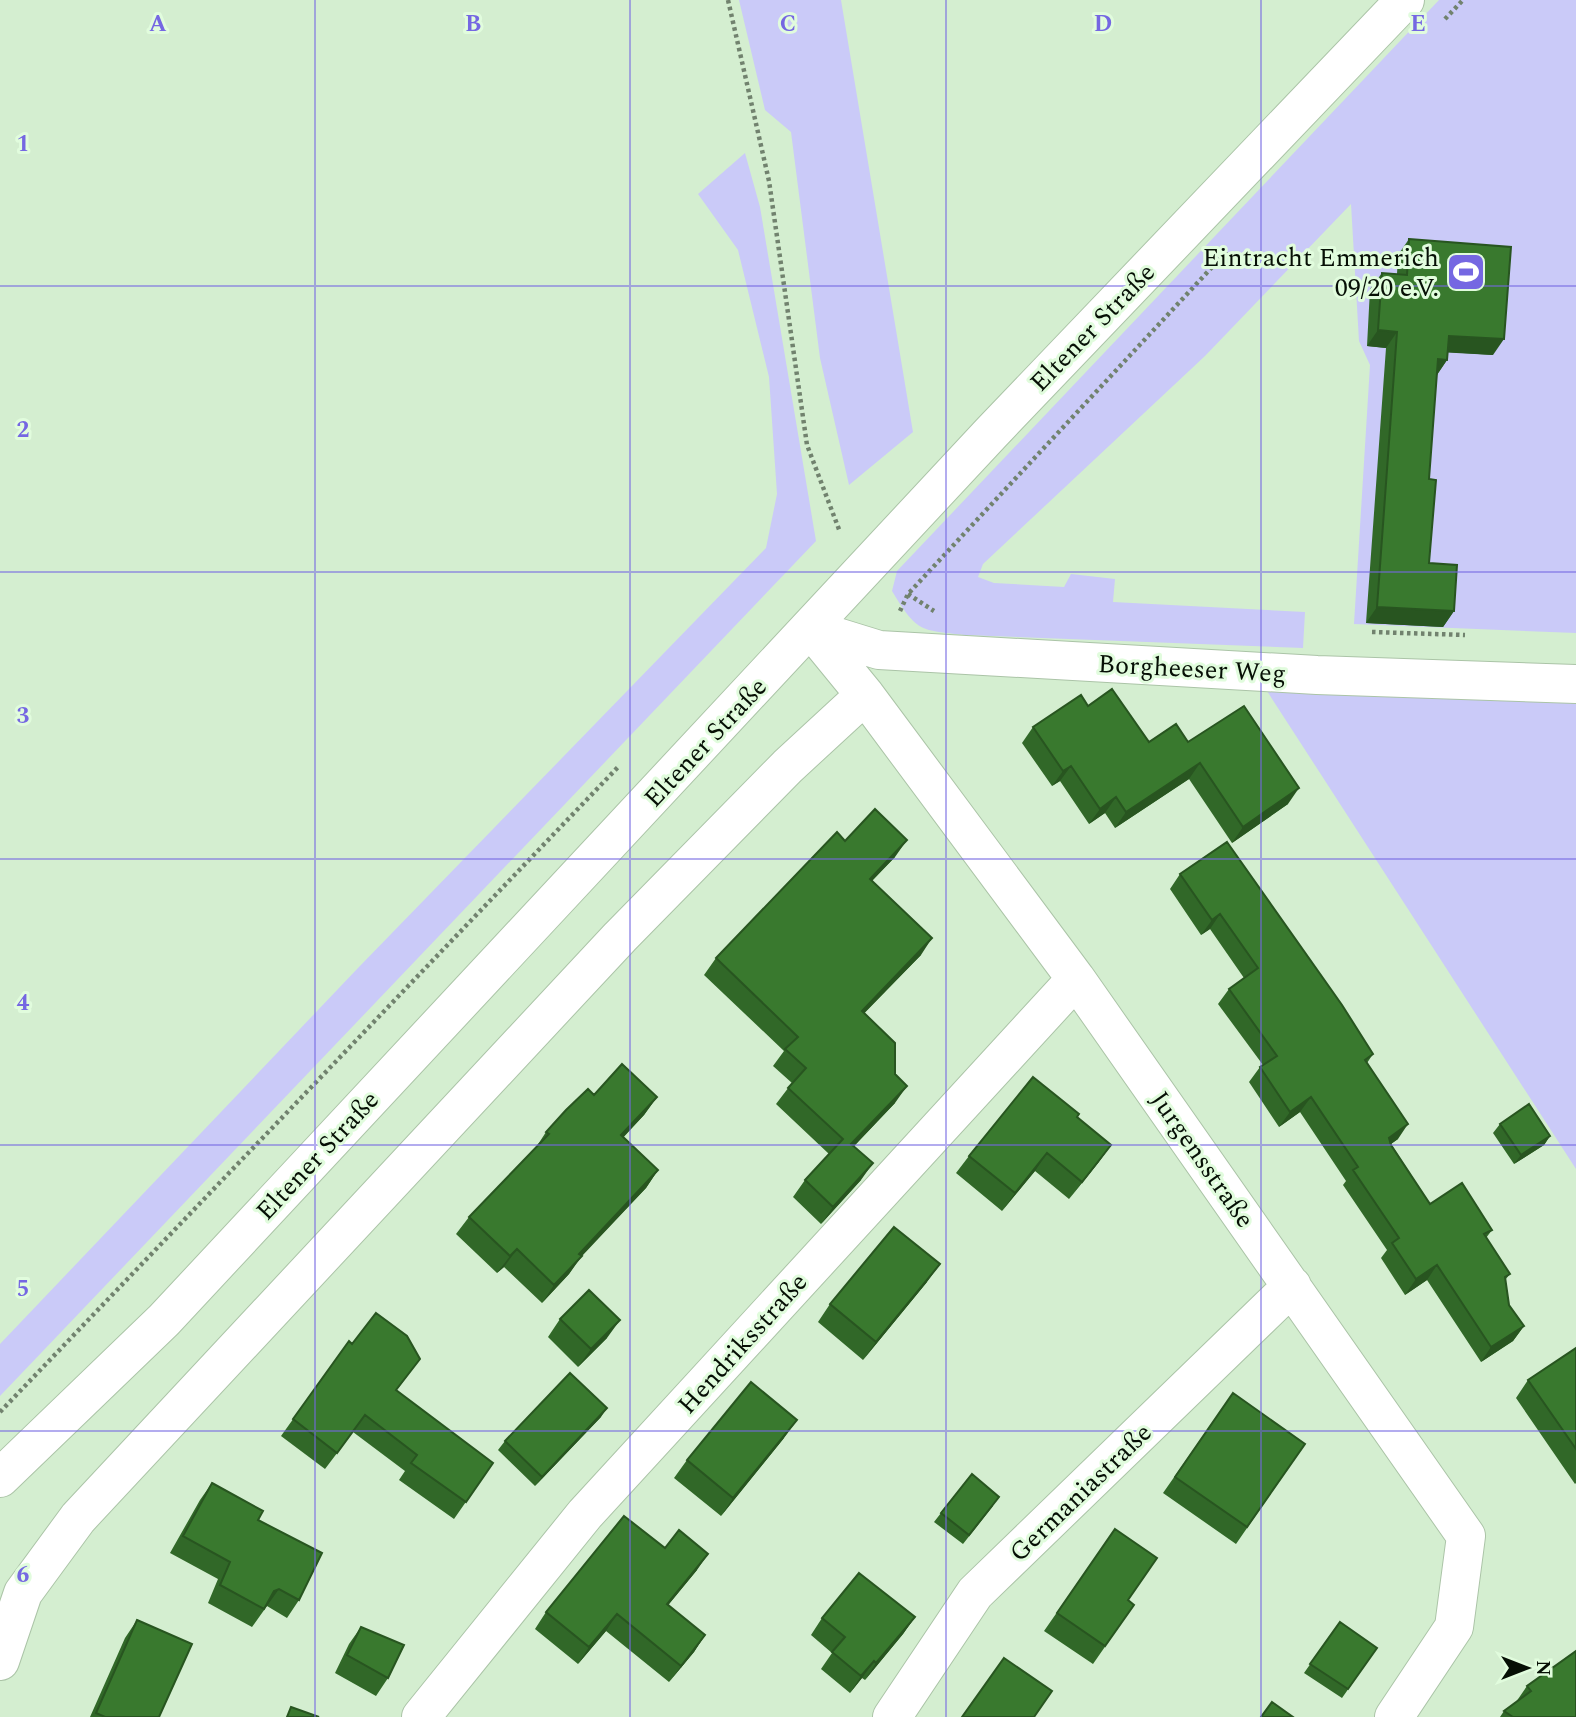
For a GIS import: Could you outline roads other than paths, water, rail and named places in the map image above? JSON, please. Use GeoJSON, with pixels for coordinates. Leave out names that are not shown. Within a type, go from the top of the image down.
{"type":"FeatureCollection","features":[{"type":"Feature","properties":{"kind":"street","name":"Eltener Straße"},"geometry":{"type":"LineString","coordinates":[[0,1478],[164,1320],[862,572],[1405,0]]}},
{"type":"Feature","properties":{"kind":"street","name":"Borgheeser Weg"},"geometry":{"type":"LineString","coordinates":[[811,629],[879,650],[1317,675],[1576,684]]}},
{"type":"Feature","properties":{"kind":"street","name":"Jurgensstraße"},"geometry":{"type":"LineString","coordinates":[[811,629],[865,695],[1076,979],[1466,1536],[1454,1627],[1394,1717]]}},
{"type":"Feature","properties":{"kind":"street"},"geometry":{"type":"LineString","coordinates":[[0,1661],[23,1593],[78,1518],[620,937],[788,766],[865,695]]}},
{"type":"Feature","properties":{"kind":"street","name":"Hendriksstraße"},"geometry":{"type":"LineString","coordinates":[[421,1717],[585,1514],[1076,979]]}},
{"type":"Feature","properties":{"kind":"street","name":"Germaniastraße"},"geometry":{"type":"LineString","coordinates":[[892,1717],[911,1684],[975,1593],[1292,1286]]}},
{"type":"Feature","properties":{"kind":"place","name":"Eintracht Emmerich 09/20 e.V."},"geometry":{"type":"Point","coordinates":[1466,272]}}]}
